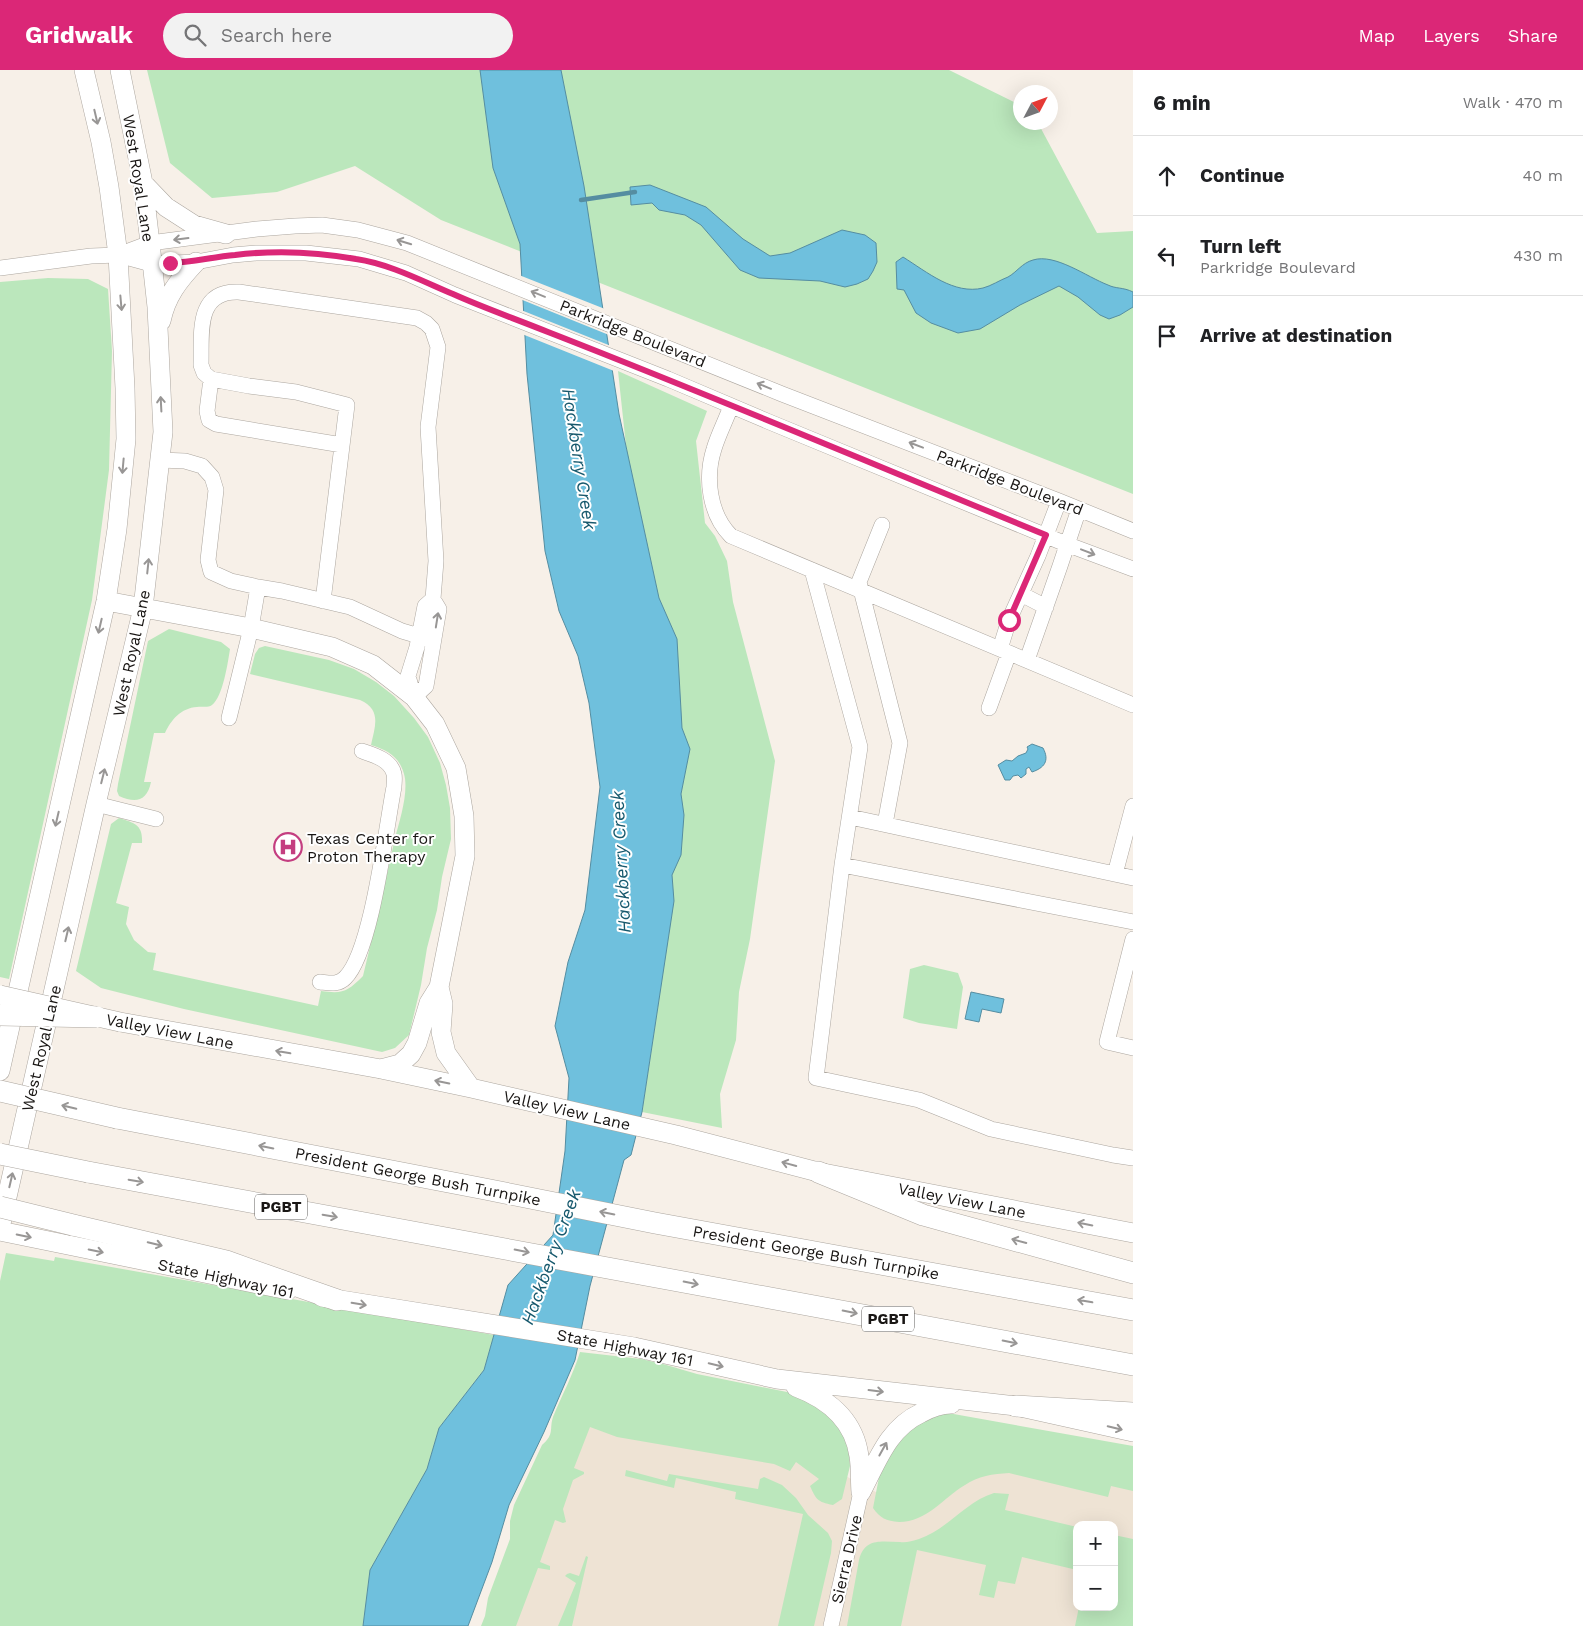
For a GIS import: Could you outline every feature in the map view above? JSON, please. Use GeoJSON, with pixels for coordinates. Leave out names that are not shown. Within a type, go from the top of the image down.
{"type":"FeatureCollection","features":[{"type":"Feature","properties":{"kind":"highway"},"geometry":{"type":"LineString","coordinates":[[0,1015],[97,1017]]}},
{"type":"Feature","properties":{"kind":"highway","name":"President George Bush Turnpike"},"geometry":{"type":"LineString","coordinates":[[0,1091],[116,1118],[655,1223],[1133,1310]]}},
{"type":"Feature","properties":{"kind":"highway","name":"PGBT"},"geometry":{"type":"LineString","coordinates":[[0,1154],[88,1172],[1133,1365]]}},
{"type":"Feature","properties":{"kind":"highway"},"geometry":{"type":"LineString","coordinates":[[818,1172],[923,1215],[1133,1273]]}},
{"type":"Feature","properties":{"kind":"highway"},"geometry":{"type":"LineString","coordinates":[[0,1207],[226,1261],[337,1300]]}},
{"type":"Feature","properties":{"kind":"highway"},"geometry":{"type":"LineString","coordinates":[[1016,1406],[1133,1413]]}},
{"type":"Feature","properties":{"kind":"main road","name":"West Royal Lane"},"geometry":{"type":"LineString","coordinates":[[0,1071],[106,601],[117,529],[126,439],[126,388],[118,255],[101,142],[84,70]]}},
{"type":"Feature","properties":{"kind":"main road","name":"West Royal Lane"},"geometry":{"type":"LineString","coordinates":[[0,1229],[96,804],[143,608],[163,432],[157,307],[143,183],[120,70]]}},
{"type":"Feature","properties":{"kind":"main road"},"geometry":{"type":"LineString","coordinates":[[143,183],[166,207],[194,225],[226,234]]}},
{"type":"Feature","properties":{"kind":"main road"},"geometry":{"type":"LineString","coordinates":[[158,335],[164,307],[178,281],[196,262]]}},
{"type":"Feature","properties":{"kind":"main road"},"geometry":{"type":"LineString","coordinates":[[106,601],[252,628],[332,647],[373,665],[404,688],[435,724],[456,768],[464,816],[465,856],[440,987],[443,1004],[440,1032],[446,1052],[471,1088]]}},
{"type":"Feature","properties":{"kind":"main road"},"geometry":{"type":"LineString","coordinates":[[381,1069],[400,1064],[411,1054],[417,1043],[430,1003],[440,987]]}},
{"type":"Feature","properties":{"kind":"main road","name":"Valley View Lane"},"geometry":{"type":"LineString","coordinates":[[0,995],[120,1022],[381,1069],[676,1135],[818,1172],[1133,1233]]}},
{"type":"Feature","properties":{"kind":"main road","name":"State Highway 161"},"geometry":{"type":"LineString","coordinates":[[0,1229],[48,1241],[337,1300],[634,1347],[776,1379],[1016,1406],[1133,1432]]}},
{"type":"Feature","properties":{"kind":"main road"},"geometry":{"type":"LineString","coordinates":[[776,1379],[809,1392],[828,1403],[841,1414],[857,1442],[860,1457],[861,1492]]}},
{"type":"Feature","properties":{"kind":"main road"},"geometry":{"type":"LineString","coordinates":[[861,1492],[887,1442],[898,1428],[913,1416],[947,1404],[977,1402]]}},
{"type":"Feature","properties":{"kind":"street","name":"Parkridge Boulevard"},"geometry":{"type":"LineString","coordinates":[[118,255],[150,243],[257,229],[322,225],[358,230],[407,243],[1133,532]]}},
{"type":"Feature","properties":{"kind":"street","name":"Parkridge Boulevard"},"geometry":{"type":"LineString","coordinates":[[0,268],[91,256],[118,255],[152,264],[196,262],[256,253],[306,253],[358,259],[406,274],[668,379],[1066,544],[1133,569]]}},
{"type":"Feature","properties":{"kind":"street"},"geometry":{"type":"LineString","coordinates":[[323,601],[347,404],[296,392],[211,379],[204,372],[201,365],[203,315],[215,297],[224,293],[239,292],[417,318],[432,329],[438,347],[428,426],[436,561],[433,599],[425,606],[427,639],[408,676],[414,698]]}},
{"type":"Feature","properties":{"kind":"street"},"geometry":{"type":"LineString","coordinates":[[211,379],[207,411],[209,420],[216,424],[342,445]]}},
{"type":"Feature","properties":{"kind":"street"},"geometry":{"type":"LineString","coordinates":[[732,406],[714,448],[710,474],[711,496],[714,507],[721,524],[731,536],[1133,705]]}},
{"type":"Feature","properties":{"kind":"street"},"geometry":{"type":"LineString","coordinates":[[160,460],[185,461],[202,466],[212,477],[216,490],[208,560],[211,572],[231,581],[350,607],[402,631],[427,639]]}},
{"type":"Feature","properties":{"kind":"street"},"geometry":{"type":"LineString","coordinates":[[988,708],[1004,651],[1009,620],[1059,501]]}},
{"type":"Feature","properties":{"kind":"street"},"geometry":{"type":"LineString","coordinates":[[1027,660],[1079,509]]}},
{"type":"Feature","properties":{"kind":"street"},"geometry":{"type":"LineString","coordinates":[[882,525],[858,582],[900,743],[885,824]]}},
{"type":"Feature","properties":{"kind":"street"},"geometry":{"type":"LineString","coordinates":[[812,570],[860,747],[842,865],[816,1078],[919,1100],[991,1128],[1113,1156],[1133,1158]]}},
{"type":"Feature","properties":{"kind":"street"},"geometry":{"type":"LineString","coordinates":[[229,718],[252,628],[258,587]]}},
{"type":"Feature","properties":{"kind":"street"},"geometry":{"type":"LineString","coordinates":[[1021,594],[1046,607]]}},
{"type":"Feature","properties":{"kind":"street"},"geometry":{"type":"LineString","coordinates":[[320,982],[333,984],[344,979],[353,968],[359,955],[368,923],[380,871],[394,787],[394,773],[388,764],[377,756],[362,751]]}},
{"type":"Feature","properties":{"kind":"street"},"geometry":{"type":"LineString","coordinates":[[96,804],[156,819]]}},
{"type":"Feature","properties":{"kind":"street"},"geometry":{"type":"LineString","coordinates":[[1115,874],[1133,806]]}},
{"type":"Feature","properties":{"kind":"street"},"geometry":{"type":"LineString","coordinates":[[850,817],[1133,878]]}},
{"type":"Feature","properties":{"kind":"street"},"geometry":{"type":"LineString","coordinates":[[842,865],[1133,922]]}},
{"type":"Feature","properties":{"kind":"street"},"geometry":{"type":"LineString","coordinates":[[1133,939],[1107,1042],[1133,1048]]}},
{"type":"Feature","properties":{"kind":"street","name":"Sierra Drive"},"geometry":{"type":"LineString","coordinates":[[831,1626],[861,1492]]}},
{"type":"Feature","properties":{"kind":"shaded area"},"geometry":{"type":"Polygon","coordinates":[[[585,1399],[825,1465],[904,1507],[1019,1460],[1133,1485],[1133,1626],[502,1626],[585,1399]]]}},
{"type":"Feature","properties":{"kind":"green space"},"geometry":{"type":"Polygon","coordinates":[[[147,70],[949,70],[1013,102],[1013,130],[1042,130],[1097,233],[1133,231],[1133,494],[441,220],[355,166],[277,192],[212,198],[170,163],[147,70]]]}},
{"type":"Feature","properties":{"kind":"green space"},"geometry":{"type":"Polygon","coordinates":[[[48,278],[88,279],[108,289],[112,351],[109,470],[92,600],[9,979],[0,977],[0,282],[48,278]]]}},
{"type":"Feature","properties":{"kind":"green space"},"geometry":{"type":"Polygon","coordinates":[[[618,371],[707,411],[696,441],[705,523],[715,536],[727,561],[733,602],[775,761],[750,939],[739,992],[736,1040],[720,1094],[722,1128],[642,1112],[658,1006],[672,875],[618,371]]]}},
{"type":"Feature","properties":{"kind":"green space"},"geometry":{"type":"Polygon","coordinates":[[[169,629],[221,642],[230,649],[226,670],[219,695],[212,705],[191,708],[181,712],[165,733],[154,733],[144,782],[151,782],[149,789],[147,794],[140,799],[130,800],[119,796],[117,791],[148,641],[169,629]]]}},
{"type":"Feature","properties":{"kind":"green space"},"geometry":{"type":"Polygon","coordinates":[[[265,646],[329,660],[354,669],[376,682],[394,696],[414,718],[428,737],[440,763],[450,808],[451,839],[437,910],[409,1035],[395,1048],[382,1052],[184,1009],[101,988],[76,971],[111,824],[119,818],[129,821],[139,828],[142,843],[132,843],[116,903],[129,907],[126,924],[134,940],[148,952],[156,953],[153,970],[318,1006],[321,991],[344,991],[353,986],[363,976],[403,806],[404,774],[396,758],[382,749],[371,745],[375,719],[372,709],[367,704],[360,700],[250,674],[255,654],[259,648],[265,646]]]}},
{"type":"Feature","properties":{"kind":"green space"},"geometry":{"type":"Polygon","coordinates":[[[924,965],[958,973],[963,987],[957,1029],[919,1023],[903,1018],[910,969],[924,965]]]}},
{"type":"Feature","properties":{"kind":"green space"},"geometry":{"type":"Polygon","coordinates":[[[6,1253],[54,1261],[55,1257],[494,1335],[484,1370],[439,1428],[427,1469],[370,1570],[363,1626],[0,1626],[0,1281],[6,1253]]]}},
{"type":"Feature","properties":{"kind":"green space"},"geometry":{"type":"Polygon","coordinates":[[[580,1352],[641,1359],[697,1374],[797,1394],[840,1420],[849,1452],[850,1466],[842,1499],[833,1505],[818,1499],[810,1486],[819,1479],[796,1462],[790,1471],[774,1464],[617,1437],[590,1427],[574,1468],[584,1472],[584,1474],[573,1480],[563,1509],[566,1522],[563,1523],[555,1520],[540,1562],[550,1566],[550,1570],[538,1568],[516,1626],[481,1626],[488,1598],[510,1539],[510,1521],[514,1505],[542,1445],[549,1438],[553,1417],[580,1352]]]}},
{"type":"Feature","properties":{"kind":"green space"},"geometry":{"type":"Polygon","coordinates":[[[948,1413],[1133,1446],[1133,1491],[1111,1486],[1108,1497],[1009,1473],[997,1474],[970,1482],[918,1518],[899,1522],[884,1518],[873,1508],[882,1462],[913,1421],[948,1413]]]}},
{"type":"Feature","properties":{"kind":"green space"},"geometry":{"type":"Polygon","coordinates":[[[626,1470],[667,1481],[669,1474],[758,1489],[760,1479],[764,1477],[782,1485],[796,1498],[808,1515],[828,1533],[832,1541],[831,1553],[814,1626],[778,1626],[803,1514],[735,1499],[736,1492],[676,1478],[674,1488],[625,1476],[626,1470]]]}},
{"type":"Feature","properties":{"kind":"green space"},"geometry":{"type":"Polygon","coordinates":[[[994,1493],[1009,1494],[1005,1510],[1073,1526],[1073,1569],[1022,1557],[1015,1584],[998,1581],[994,1598],[979,1595],[986,1565],[917,1550],[901,1626],[847,1626],[859,1560],[865,1547],[875,1542],[909,1542],[929,1535],[984,1497],[994,1493]]]}},
{"type":"Feature","properties":{"kind":"green space"},"geometry":{"type":"Polygon","coordinates":[[[1118,1536],[1133,1539],[1133,1626],[1075,1626],[1078,1611],[1118,1611],[1118,1536]]]}},
{"type":"Feature","properties":{"kind":"green space"},"geometry":{"type":"Polygon","coordinates":[[[586,1556],[588,1557],[572,1626],[558,1626],[576,1583],[565,1576],[570,1573],[579,1576],[586,1556]]]}},
{"type":"Feature","properties":{"kind":"water","name":"Hackberry Creek"},"geometry":{"type":"Polygon","coordinates":[[[480,70],[561,70],[584,186],[619,414],[659,598],[677,639],[682,728],[690,749],[681,794],[684,815],[681,855],[672,875],[674,901],[642,1112],[631,1155],[624,1160],[590,1286],[575,1360],[544,1432],[509,1505],[492,1562],[468,1626],[363,1626],[370,1570],[427,1469],[439,1428],[484,1370],[508,1285],[553,1235],[565,1151],[569,1078],[555,1026],[568,962],[585,910],[600,787],[589,703],[578,656],[559,611],[545,551],[527,374],[520,244],[493,168],[480,70]]]}},
{"type":"Feature","properties":{"kind":"water"},"geometry":{"type":"Polygon","coordinates":[[[650,185],[706,207],[743,239],[770,256],[790,253],[842,230],[865,235],[876,243],[877,262],[868,279],[845,287],[820,281],[759,278],[740,270],[701,225],[685,215],[659,210],[652,203],[631,205],[630,187],[650,185]]]}},
{"type":"Feature","properties":{"kind":"water"},"geometry":{"type":"Polygon","coordinates":[[[903,257],[941,281],[962,288],[972,289],[986,287],[1008,277],[1029,261],[1051,260],[1071,267],[1111,286],[1133,292],[1133,307],[1109,319],[1100,315],[1078,297],[1059,286],[1020,305],[980,329],[958,333],[931,323],[916,313],[904,290],[897,289],[896,262],[903,257]]]}},
{"type":"Feature","properties":{"kind":"water"},"geometry":{"type":"Polygon","coordinates":[[[1032,744],[1043,748],[1046,760],[1043,766],[1032,772],[1029,767],[1026,769],[1026,774],[1021,778],[1018,775],[1013,776],[1010,780],[1005,780],[998,765],[1006,760],[1012,761],[1026,753],[1027,747],[1032,744]]]}},
{"type":"Feature","properties":{"kind":"water"},"geometry":{"type":"Polygon","coordinates":[[[971,992],[1004,999],[1001,1013],[982,1009],[979,1022],[965,1019],[971,992]]]}},
{"type":"Feature","properties":{"kind":"pier"},"geometry":{"type":"Polygon","coordinates":[[[519,275],[605,309],[609,335],[520,299],[519,275]]]}},
{"type":"Feature","properties":{"kind":"pier"},"geometry":{"type":"Polygon","coordinates":[[[521,310],[611,346],[614,371],[522,334],[521,310]]]}},
{"type":"Feature","properties":{"kind":"waterway"},"geometry":{"type":"LineString","coordinates":[[581,200],[635,192]]}},
{"type":"Feature","properties":{"kind":"place","name":"Texas Center for Proton Therapy"},"geometry":{"type":"Point","coordinates":[288,847]}},
{"type":"Feature","properties":{"kind":"route"},"geometry":{"type":"LineString","coordinates":[[170,263],[196,262],[256,253],[306,253],[358,259],[406,274],[668,379],[1046,535],[1009,620]]}}]}
